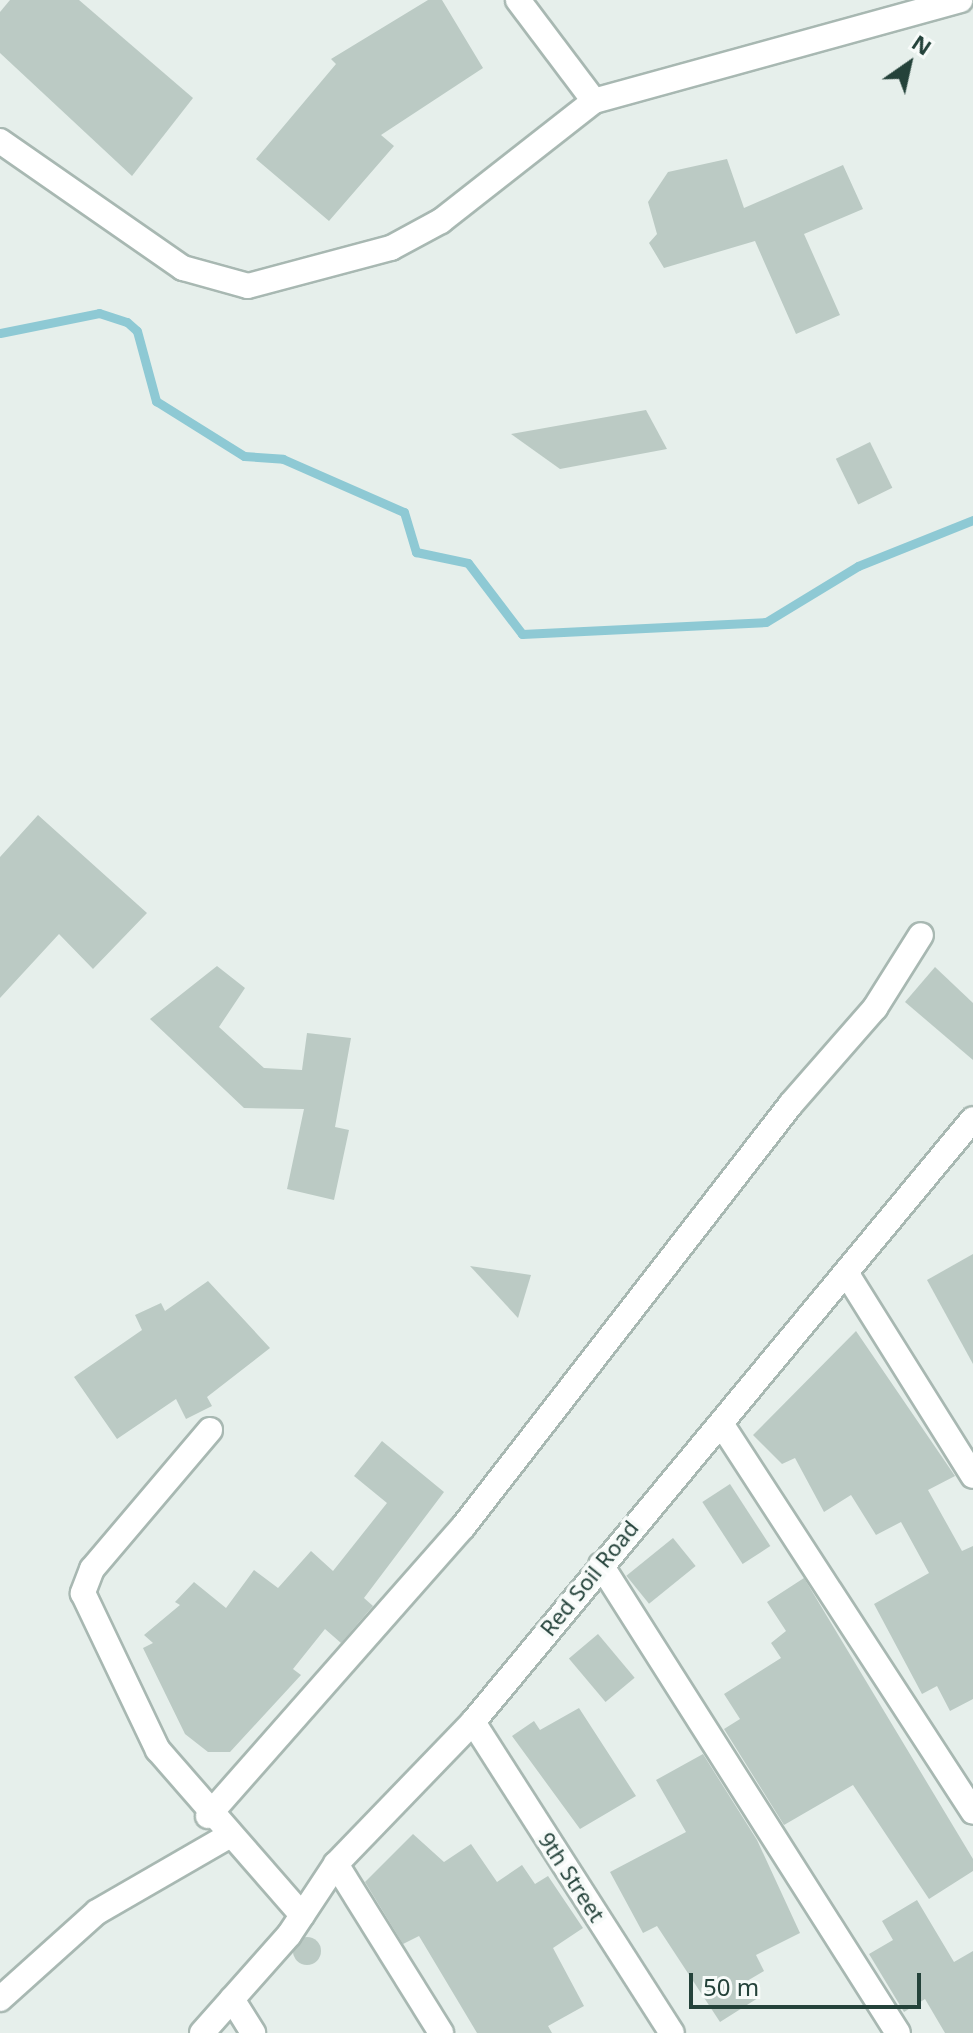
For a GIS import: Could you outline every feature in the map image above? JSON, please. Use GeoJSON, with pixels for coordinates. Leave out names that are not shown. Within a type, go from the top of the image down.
{"type":"FeatureCollection","features":[{"type":"Feature","properties":{"kind":"street"},"geometry":{"type":"LineString","coordinates":[[518,0],[594,101]]}},
{"type":"Feature","properties":{"kind":"street"},"geometry":{"type":"LineString","coordinates":[[0,141],[183,268],[248,286],[391,248],[441,221],[594,101],[960,0]]}},
{"type":"Feature","properties":{"kind":"street"},"geometry":{"type":"LineString","coordinates":[[208,1816],[463,1527],[791,1104],[875,1008],[921,935]]}},
{"type":"Feature","properties":{"kind":"street","name":"Red Soil Road"},"geometry":{"type":"LineString","coordinates":[[202,2033],[302,1915],[336,1864],[473,1722],[601,1565],[971,1126]]}},
{"type":"Feature","properties":{"kind":"street"},"geometry":{"type":"LineString","coordinates":[[847,1274],[973,1476]]}},
{"type":"Feature","properties":{"kind":"street"},"geometry":{"type":"LineString","coordinates":[[722,1425],[973,1812]]}},
{"type":"Feature","properties":{"kind":"street"},"geometry":{"type":"LineString","coordinates":[[210,1430],[92,1569],[83,1593],[158,1750],[208,1816],[302,1915]]}},
{"type":"Feature","properties":{"kind":"street"},"geometry":{"type":"LineString","coordinates":[[601,1565],[898,2033]]}},
{"type":"Feature","properties":{"kind":"street","name":"9th Street"},"geometry":{"type":"LineString","coordinates":[[473,1722],[672,2033]]}},
{"type":"Feature","properties":{"kind":"street"},"geometry":{"type":"LineString","coordinates":[[0,1999],[97,1912],[227,1837]]}},
{"type":"Feature","properties":{"kind":"street"},"geometry":{"type":"LineString","coordinates":[[336,1864],[441,2033]]}},
{"type":"Feature","properties":{"kind":"street"},"geometry":{"type":"LineString","coordinates":[[232,1999],[253,2033]]}},
{"type":"Feature","properties":{"kind":"building"},"geometry":{"type":"Polygon","coordinates":[[[10,0],[79,0],[193,98],[132,176],[0,53],[0,12],[10,0]]]}},
{"type":"Feature","properties":{"kind":"building"},"geometry":{"type":"Polygon","coordinates":[[[428,0],[442,0],[483,68],[381,135],[394,146],[329,221],[256,159],[336,64],[331,59],[428,0]]]}},
{"type":"Feature","properties":{"kind":"building"},"geometry":{"type":"Polygon","coordinates":[[[727,159],[744,208],[843,165],[863,209],[804,234],[840,315],[796,334],[755,241],[664,268],[649,243],[657,234],[648,202],[668,172],[727,159]]]}},
{"type":"Feature","properties":{"kind":"building"},"geometry":{"type":"Polygon","coordinates":[[[646,410],[667,449],[560,469],[511,434],[646,410]]]}},
{"type":"Feature","properties":{"kind":"building"},"geometry":{"type":"Polygon","coordinates":[[[870,442],[892,488],[858,504],[836,459],[870,442]]]}},
{"type":"Feature","properties":{"kind":"building"},"geometry":{"type":"Polygon","coordinates":[[[38,815],[147,913],[93,969],[59,934],[0,998],[0,857],[38,815]]]}},
{"type":"Feature","properties":{"kind":"building"},"geometry":{"type":"Polygon","coordinates":[[[217,966],[245,988],[219,1027],[264,1068],[302,1070],[307,1033],[351,1038],[335,1127],[349,1130],[334,1200],[287,1189],[304,1109],[244,1108],[150,1019],[217,966]]]}},
{"type":"Feature","properties":{"kind":"building"},"geometry":{"type":"Polygon","coordinates":[[[935,967],[973,1003],[973,1060],[905,1002],[935,967]]]}},
{"type":"Feature","properties":{"kind":"building"},"geometry":{"type":"Polygon","coordinates":[[[973,1254],[973,1364],[927,1280],[973,1254]]]}},
{"type":"Feature","properties":{"kind":"building"},"geometry":{"type":"Polygon","coordinates":[[[470,1266],[531,1275],[518,1318],[470,1266]]]}},
{"type":"Feature","properties":{"kind":"building"},"geometry":{"type":"Polygon","coordinates":[[[208,1281],[270,1348],[207,1397],[212,1406],[186,1419],[176,1399],[117,1439],[74,1377],[142,1330],[135,1315],[161,1303],[165,1311],[208,1281]]]}},
{"type":"Feature","properties":{"kind":"building"},"geometry":{"type":"Polygon","coordinates":[[[856,1331],[955,1476],[928,1490],[962,1551],[973,1546],[973,1699],[950,1711],[937,1686],[922,1694],[874,1604],[929,1573],[901,1522],[876,1535],[851,1495],[824,1512],[795,1458],[782,1464],[753,1435],[856,1331]]]}},
{"type":"Feature","properties":{"kind":"building"},"geometry":{"type":"Polygon","coordinates":[[[382,1441],[444,1492],[364,1598],[373,1606],[341,1643],[325,1629],[293,1669],[301,1675],[230,1752],[208,1752],[185,1734],[143,1648],[153,1643],[144,1635],[180,1605],[175,1602],[194,1582],[226,1608],[254,1570],[278,1588],[311,1551],[333,1571],[387,1503],[354,1476],[382,1441]]]}},
{"type":"Feature","properties":{"kind":"building"},"geometry":{"type":"Polygon","coordinates":[[[730,1484],[770,1546],[743,1564],[702,1502],[730,1484]]]}},
{"type":"Feature","properties":{"kind":"building"},"geometry":{"type":"Polygon","coordinates":[[[673,1538],[696,1566],[649,1604],[626,1576],[673,1538]]]}},
{"type":"Feature","properties":{"kind":"building"},"geometry":{"type":"Polygon","coordinates":[[[804,1578],[973,1859],[973,1871],[929,1899],[853,1785],[784,1825],[724,1729],[740,1719],[724,1694],[781,1658],[771,1643],[786,1631],[767,1602],[804,1578]]]}},
{"type":"Feature","properties":{"kind":"building"},"geometry":{"type":"Polygon","coordinates":[[[598,1634],[635,1678],[606,1702],[569,1658],[598,1634]]]}},
{"type":"Feature","properties":{"kind":"building"},"geometry":{"type":"Polygon","coordinates":[[[579,1708],[636,1796],[580,1829],[512,1736],[534,1721],[540,1730],[579,1708]]]}},
{"type":"Feature","properties":{"kind":"building"},"geometry":{"type":"Polygon","coordinates":[[[703,1754],[757,1840],[800,1933],[756,1955],[764,1971],[747,1981],[758,1998],[720,2022],[657,1926],[643,1933],[610,1872],[686,1832],[656,1780],[703,1754]]]}},
{"type":"Feature","properties":{"kind":"building"},"geometry":{"type":"Polygon","coordinates":[[[413,1834],[444,1862],[471,1844],[497,1882],[522,1865],[535,1884],[548,1876],[583,1928],[553,1948],[584,2006],[548,2026],[552,2033],[477,2033],[419,1936],[403,1944],[365,1882],[413,1834]]]}},
{"type":"Feature","properties":{"kind":"building"},"geometry":{"type":"Polygon","coordinates":[[[917,1900],[954,1962],[973,1951],[973,2033],[945,2033],[925,1999],[904,2012],[869,1954],[893,1940],[882,1921],[917,1900]]]}},
{"type":"Feature","properties":{"kind":"building"},"geometry":{"type":"Polygon","coordinates":[[[307,1937],[317,1941],[321,1951],[317,1961],[307,1965],[297,1961],[293,1951],[297,1941],[307,1937]]]}},
{"type":"Feature","properties":{"kind":"waterway"},"geometry":{"type":"LineString","coordinates":[[0,333],[99,313],[127,322],[137,331],[156,401],[244,456],[283,459],[404,512],[416,552],[468,563],[522,634],[766,622],[858,566],[973,520]]}}]}
